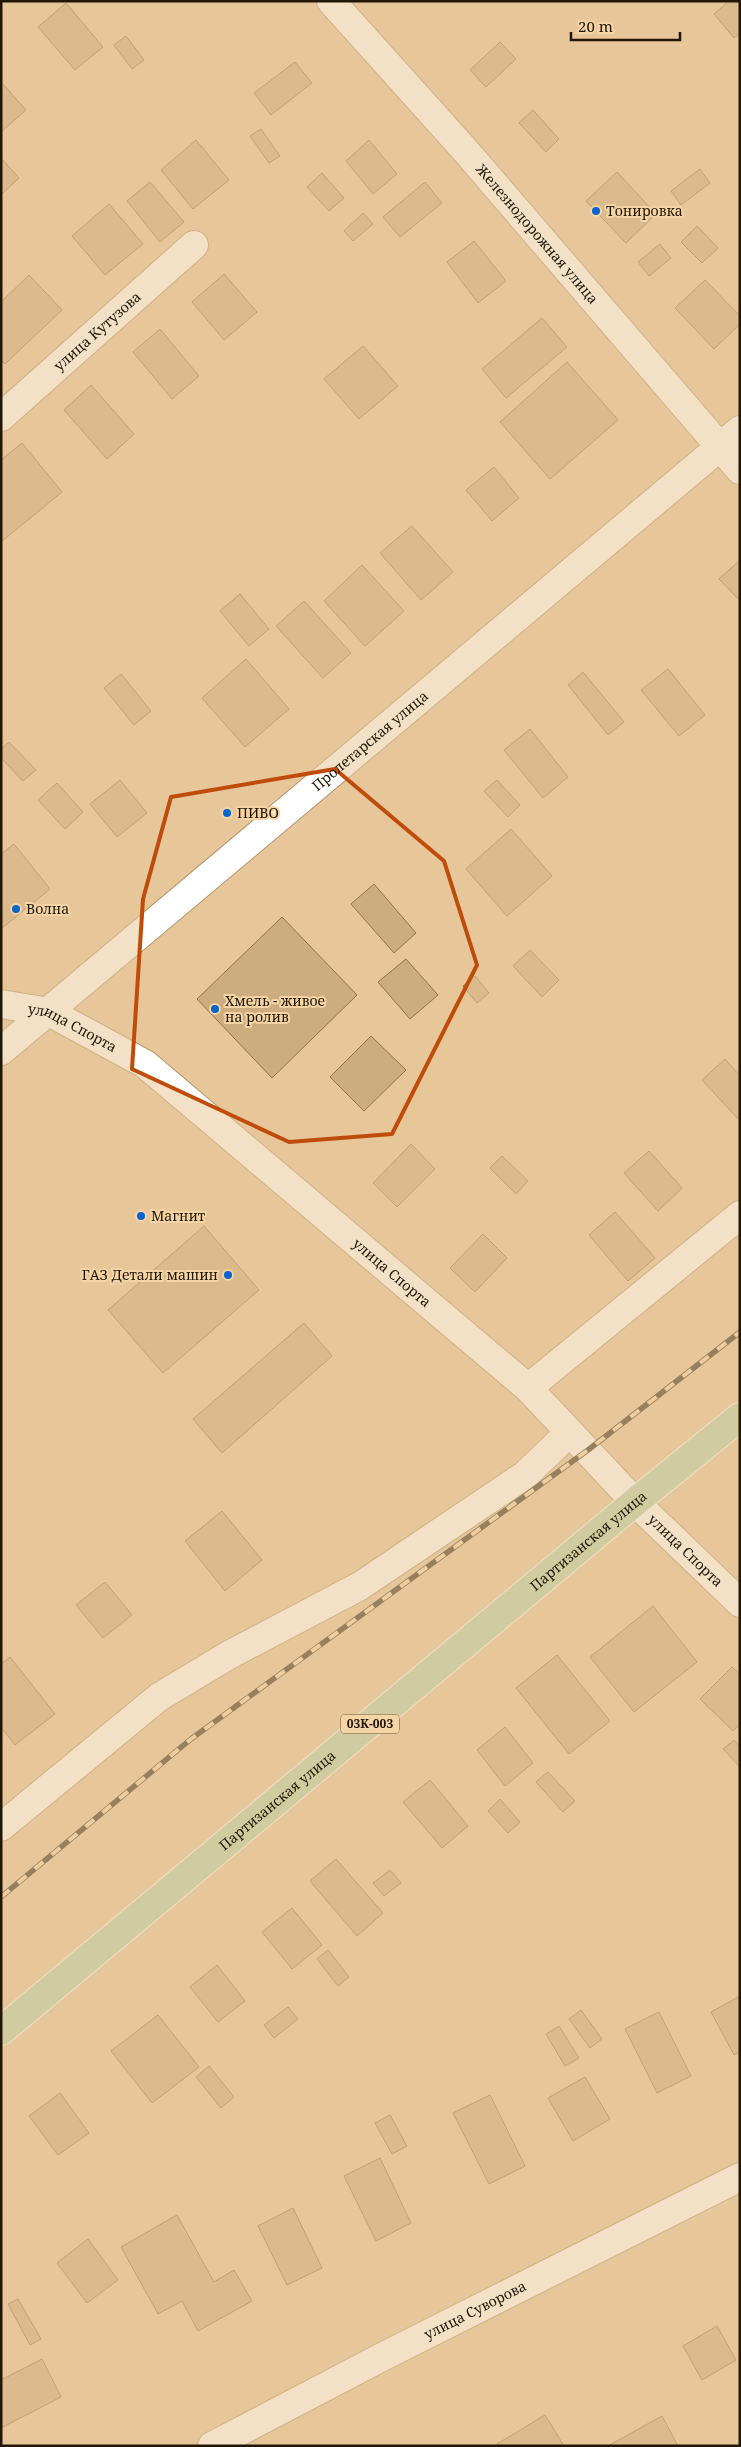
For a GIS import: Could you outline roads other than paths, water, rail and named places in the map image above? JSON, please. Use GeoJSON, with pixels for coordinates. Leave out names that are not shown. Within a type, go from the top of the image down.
{"type":"FeatureCollection","features":[{"type":"Feature","properties":{"kind":"main road","name":"Партизанская улица"},"geometry":{"type":"LineString","coordinates":[[1,2031],[635,1502],[740,1417]]}},
{"type":"Feature","properties":{"kind":"street","name":"Железнодорожная улица"},"geometry":{"type":"LineString","coordinates":[[331,1],[729,439],[740,470]]}},
{"type":"Feature","properties":{"kind":"street","name":"улица Кутузова"},"geometry":{"type":"LineString","coordinates":[[1,417],[194,245]]}},
{"type":"Feature","properties":{"kind":"street","name":"Пролетарская улица"},"geometry":{"type":"LineString","coordinates":[[1,1051],[729,439]]}},
{"type":"Feature","properties":{"kind":"street","name":"улица Спорта"},"geometry":{"type":"LineString","coordinates":[[1,1004],[49,1012],[145,1064],[528,1388],[635,1502],[740,1603]]}},
{"type":"Feature","properties":{"kind":"street"},"geometry":{"type":"LineString","coordinates":[[528,1388],[740,1215]]}},
{"type":"Feature","properties":{"kind":"street"},"geometry":{"type":"LineString","coordinates":[[1,1827],[159,1696],[360,1586],[526,1475],[569,1433]]}},
{"type":"Feature","properties":{"kind":"street","name":"улица Суворова"},"geometry":{"type":"LineString","coordinates":[[212,2446],[384,2356],[740,2177]]}},
{"type":"Feature","properties":{"kind":"railway"},"geometry":{"type":"LineString","coordinates":[[1,1897],[191,1739],[588,1450],[740,1332]]}},
{"type":"Feature","properties":{"kind":"place","name":"Тонировка"},"geometry":{"type":"Point","coordinates":[596,211]}},
{"type":"Feature","properties":{"kind":"place","name":"ПИВО"},"geometry":{"type":"Point","coordinates":[227,813]}},
{"type":"Feature","properties":{"kind":"place","name":"Волна"},"geometry":{"type":"Point","coordinates":[16,909]}},
{"type":"Feature","properties":{"kind":"place","name":"Хмель - живое на ролив"},"geometry":{"type":"Point","coordinates":[215,1009]}},
{"type":"Feature","properties":{"kind":"place","name":"Магнит"},"geometry":{"type":"Point","coordinates":[141,1216]}},
{"type":"Feature","properties":{"kind":"place","name":"ГАЗ Детали машин"},"geometry":{"type":"Point","coordinates":[228,1275]}}]}
